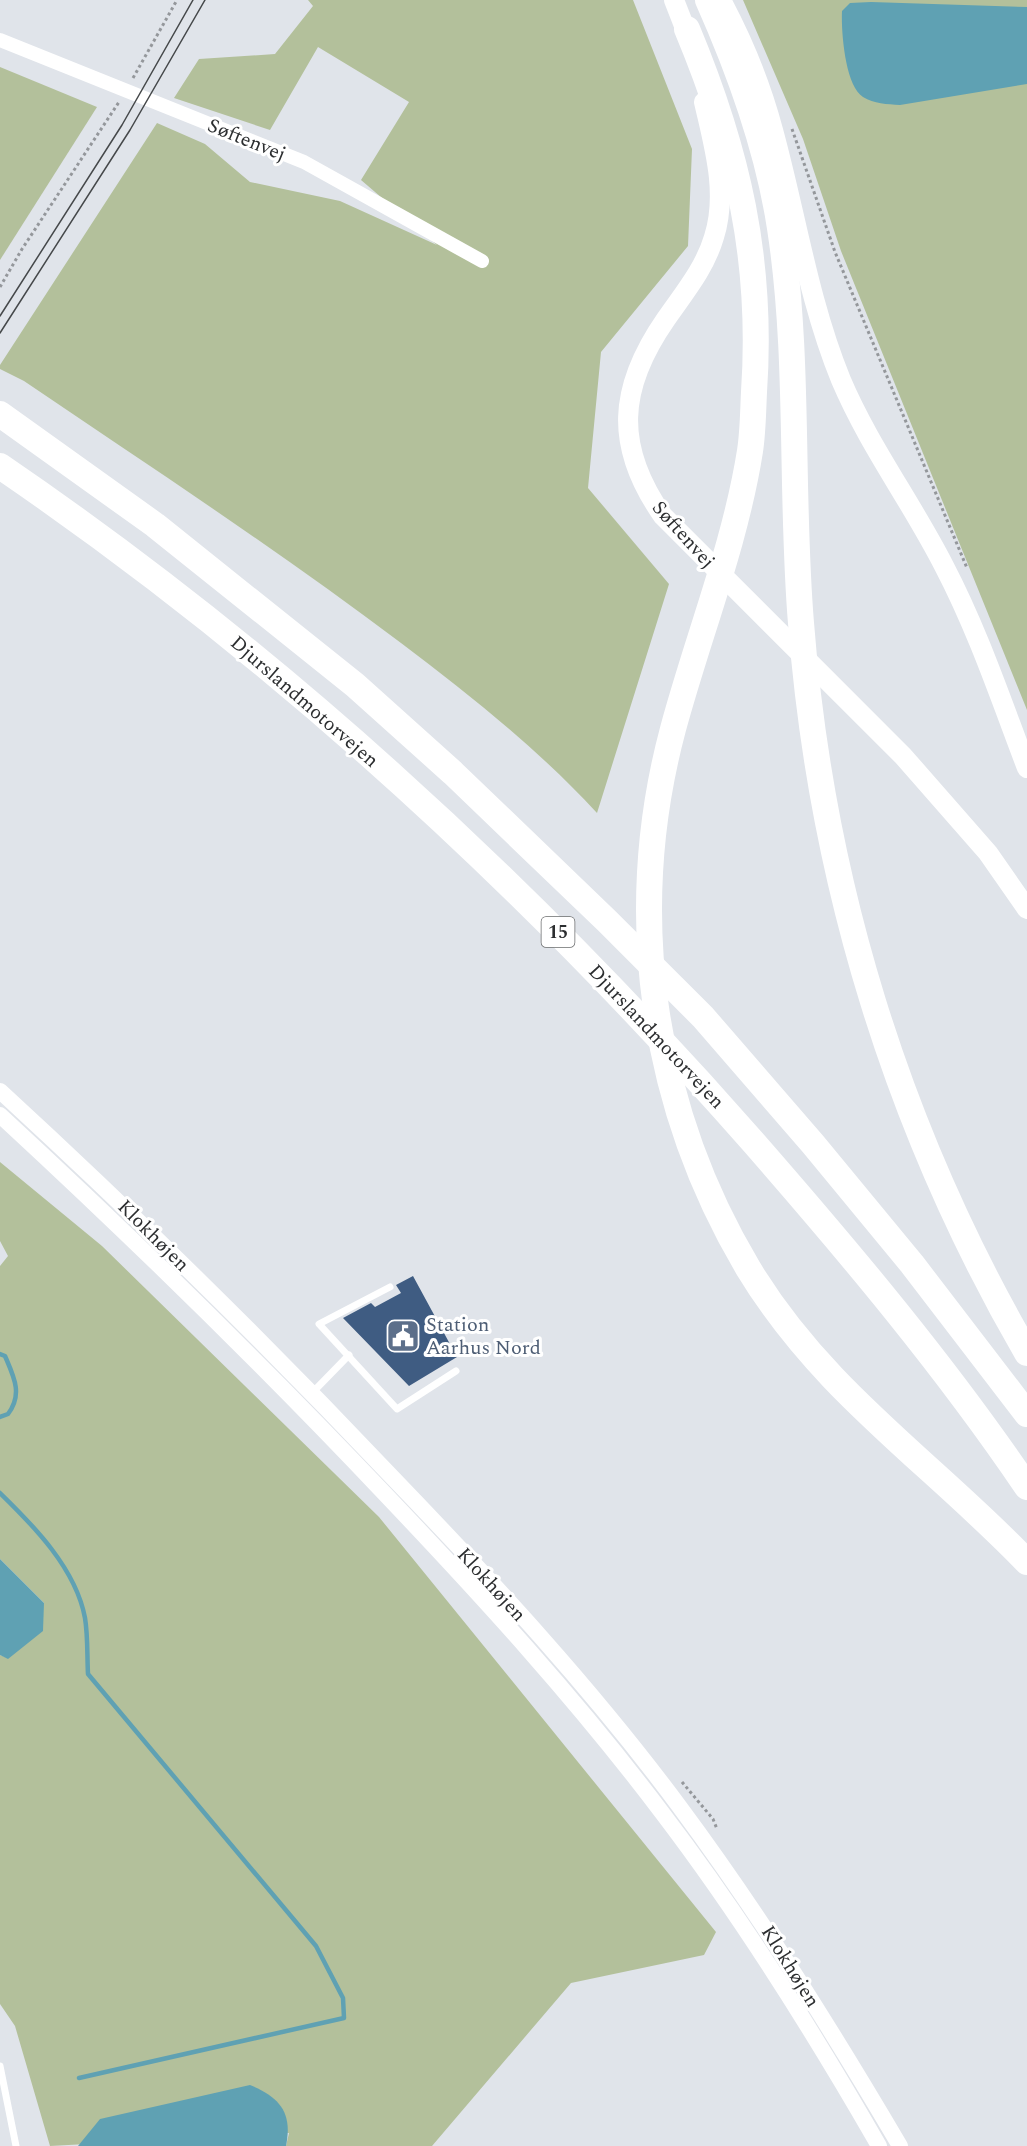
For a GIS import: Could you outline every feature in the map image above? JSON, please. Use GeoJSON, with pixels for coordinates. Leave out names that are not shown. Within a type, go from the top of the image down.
{"type":"FeatureCollection","features":[{"type":"Feature","properties":{"kind":"highway"},"geometry":{"type":"LineString","coordinates":[[708,0],[725,16],[759,132],[780,230],[790,334],[801,624],[814,750],[840,886],[858,957],[884,1040],[917,1129],[985,1278],[1027,1353]]}},
{"type":"Feature","properties":{"kind":"highway"},"geometry":{"type":"LineString","coordinates":[[686,28],[722,123],[744,206],[752,245],[758,338],[751,450],[726,555],[673,730],[655,809],[649,865],[650,962],[659,1034],[675,1107],[722,1222],[751,1272],[813,1358],[862,1410],[1027,1562]]}},
{"type":"Feature","properties":{"kind":"highway","name":"15"},"geometry":{"type":"LineString","coordinates":[[0,414],[164,532],[355,685],[453,773],[607,921],[703,1017],[813,1144],[912,1264],[1027,1414]]}},
{"type":"Feature","properties":{"kind":"highway","name":"Djurslandmotorvejen"},"geometry":{"type":"LineString","coordinates":[[0,466],[242,646],[431,811],[578,951],[674,1052],[873,1282],[1027,1486]]}},
{"type":"Feature","properties":{"kind":"main road","name":"Søftenvej"},"geometry":{"type":"LineString","coordinates":[[674,0],[686,28],[717,163],[719,214],[715,236],[706,259],[644,353],[633,379],[629,396],[628,437],[637,473],[663,516],[903,756],[988,854],[1027,909]]}},
{"type":"Feature","properties":{"kind":"main road"},"geometry":{"type":"LineString","coordinates":[[725,16],[772,129],[809,281],[842,380],[865,430],[961,599],[1027,768]]}},
{"type":"Feature","properties":{"kind":"street","name":"Søftenvej"},"geometry":{"type":"LineString","coordinates":[[0,40],[304,162],[482,261]]}},
{"type":"Feature","properties":{"kind":"street","name":"Klokhøjen"},"geometry":{"type":"LineString","coordinates":[[0,1091],[121,1202],[312,1393],[479,1568],[592,1695],[678,1804],[766,1927],[900,2146]]}},
{"type":"Feature","properties":{"kind":"street","name":"Klokhøjen"},"geometry":{"type":"LineString","coordinates":[[0,1115],[108,1214],[309,1414],[467,1580],[577,1706],[663,1813],[752,1937],[823,2050],[879,2146]]}},
{"type":"Feature","properties":{"kind":"lane"},"geometry":{"type":"LineString","coordinates":[[390,1287],[319,1324],[397,1409],[456,1371]]}},
{"type":"Feature","properties":{"kind":"lane"},"geometry":{"type":"LineString","coordinates":[[312,1393],[349,1355]]}},
{"type":"Feature","properties":{"kind":"lane"},"geometry":{"type":"LineString","coordinates":[[0,2066],[16,2146]]}},
{"type":"Feature","properties":{"kind":"path"},"geometry":{"type":"LineString","coordinates":[[127,87],[177,0]]}},
{"type":"Feature","properties":{"kind":"path"},"geometry":{"type":"LineString","coordinates":[[0,287],[33,231],[121,97]]}},
{"type":"Feature","properties":{"kind":"path"},"geometry":{"type":"LineString","coordinates":[[791,125],[835,252],[968,570]]}},
{"type":"Feature","properties":{"kind":"green space"},"geometry":{"type":"Polygon","coordinates":[[[308,0],[633,0],[692,149],[688,246],[601,352],[588,488],[669,584],[597,813],[575,789],[503,724],[401,643],[214,510],[24,381],[0,369],[0,365],[157,123],[205,144],[250,182],[340,201],[437,245],[361,180],[409,102],[318,47],[270,130],[174,98],[199,59],[275,54],[313,6],[308,0]]]}},
{"type":"Feature","properties":{"kind":"green space"},"geometry":{"type":"Polygon","coordinates":[[[743,0],[1027,0],[1027,710],[841,251],[803,139],[743,0]]]}},
{"type":"Feature","properties":{"kind":"green space"},"geometry":{"type":"Polygon","coordinates":[[[0,67],[97,107],[0,260],[0,67]]]}},
{"type":"Feature","properties":{"kind":"green space"},"geometry":{"type":"Polygon","coordinates":[[[0,1162],[102,1246],[379,1517],[716,1932],[704,1955],[571,1983],[432,2146],[286,2146],[289,2133],[50,2146],[15,2026],[0,2004],[0,1655],[8,1658],[44,1603],[0,1559],[0,1266],[8,1256],[0,1241],[0,1162]]]}},
{"type":"Feature","properties":{"kind":"water"},"geometry":{"type":"Polygon","coordinates":[[[850,3],[1027,7],[1027,84],[900,105],[881,103],[863,97],[852,82],[848,70],[843,44],[842,11],[850,3]]]}},
{"type":"Feature","properties":{"kind":"water"},"geometry":{"type":"Polygon","coordinates":[[[0,1559],[44,1603],[43,1631],[8,1659],[0,1655],[0,1559]]]}},
{"type":"Feature","properties":{"kind":"water"},"geometry":{"type":"Polygon","coordinates":[[[250,2085],[269,2095],[282,2107],[287,2124],[286,2146],[78,2146],[100,2119],[250,2085]]]}},
{"type":"Feature","properties":{"kind":"building","name":"Station Aarhus Nord"},"geometry":{"type":"Polygon","coordinates":[[[413,1276],[457,1357],[409,1386],[343,1318],[371,1303],[375,1307],[401,1293],[396,1285],[413,1276]]]}},
{"type":"Feature","properties":{"kind":"waterway"},"geometry":{"type":"LineString","coordinates":[[0,1354],[5,1356],[14,1378],[16,1392],[13,1407],[8,1414],[0,1417]]}},
{"type":"Feature","properties":{"kind":"waterway"},"geometry":{"type":"LineString","coordinates":[[0,1493],[39,1534],[73,1582],[85,1618],[88,1674],[316,1946],[343,1998],[344,2018],[79,2078]]}},
{"type":"Feature","properties":{"kind":"tram line"},"geometry":{"type":"LineString","coordinates":[[0,316],[122,125],[193,0]]}},
{"type":"Feature","properties":{"kind":"tram line"},"geometry":{"type":"LineString","coordinates":[[0,333],[130,130],[205,0]]}},
{"type":"Feature","properties":{"kind":"place","name":"Station Aarhus Nord"},"geometry":{"type":"Point","coordinates":[403,1336]}}]}
